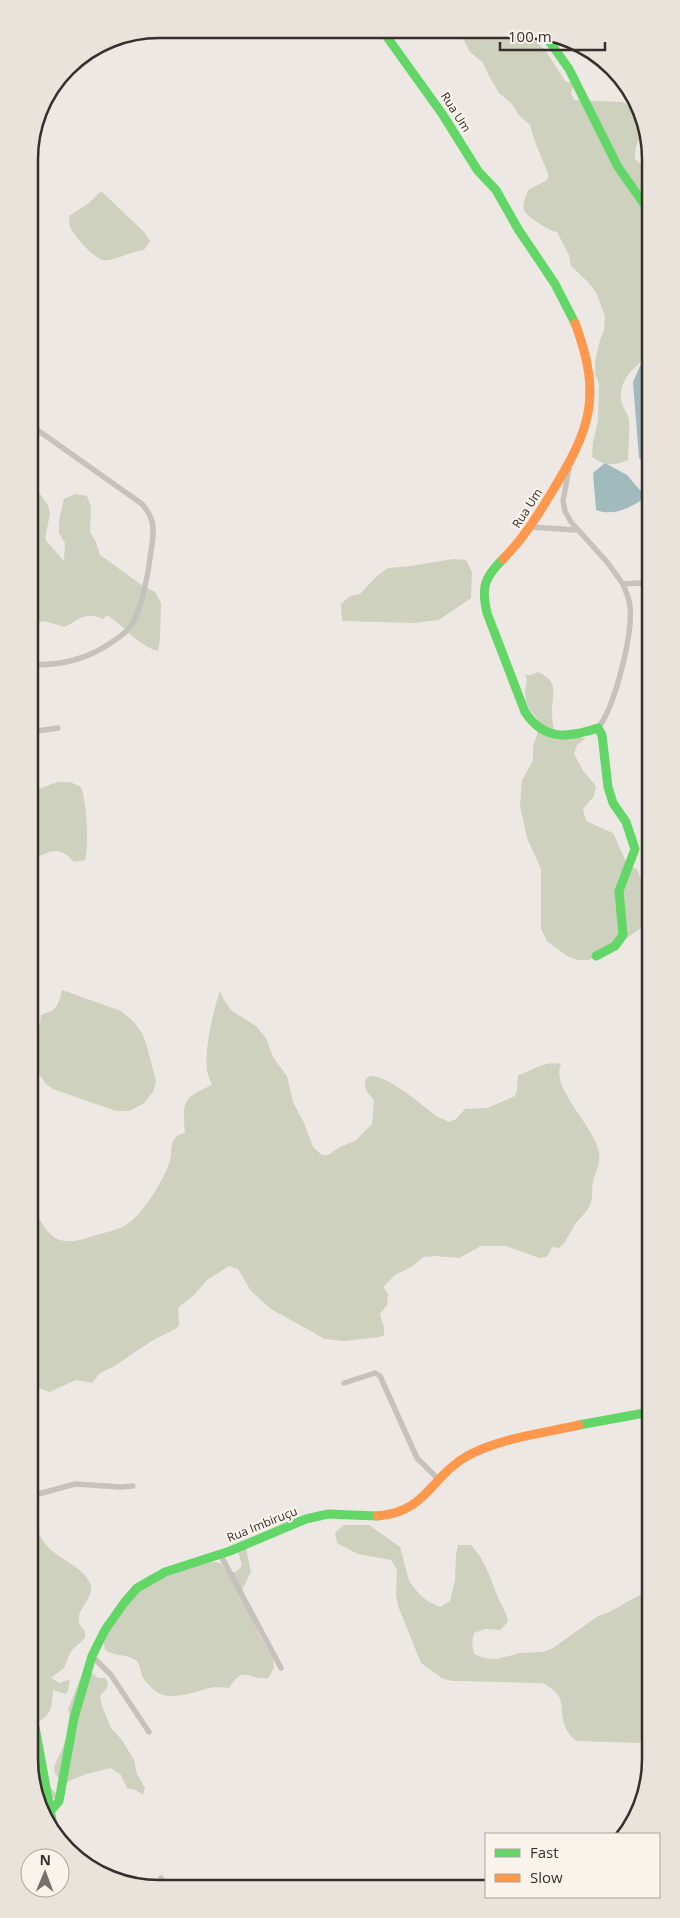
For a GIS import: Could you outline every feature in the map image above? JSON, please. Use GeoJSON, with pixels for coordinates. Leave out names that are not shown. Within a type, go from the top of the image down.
{"type":"FeatureCollection","features":[{"type":"Feature","properties":{"kind":"street","name":"Rua Um"},"geometry":{"type":"LineString","coordinates":[[388,38],[444,115],[478,171],[496,190],[518,230],[568,306],[585,353],[591,387],[582,437],[571,461],[530,527],[513,549],[490,572],[485,582],[484,599],[487,613],[525,712],[532,724],[549,732],[563,735],[583,734],[598,728]]}},
{"type":"Feature","properties":{"kind":"street"},"geometry":{"type":"LineString","coordinates":[[551,42],[568,67],[603,140],[642,202]]}},
{"type":"Feature","properties":{"kind":"street"},"geometry":{"type":"LineString","coordinates":[[38,430],[142,504],[150,514],[153,522],[148,568],[136,616],[130,628],[107,646],[85,658],[66,663],[38,665]]}},
{"type":"Feature","properties":{"kind":"street"},"geometry":{"type":"LineString","coordinates":[[571,461],[563,501],[565,511],[578,530],[604,558],[623,584],[628,595],[630,607],[629,638],[610,708],[598,728],[604,745],[608,787],[613,803],[626,822],[635,849],[619,892],[623,935],[612,949],[596,956]]}},
{"type":"Feature","properties":{"kind":"street"},"geometry":{"type":"LineString","coordinates":[[530,527],[578,530]]}},
{"type":"Feature","properties":{"kind":"street"},"geometry":{"type":"LineString","coordinates":[[623,584],[642,583]]}},
{"type":"Feature","properties":{"kind":"street"},"geometry":{"type":"LineString","coordinates":[[38,731],[58,728]]}},
{"type":"Feature","properties":{"kind":"street"},"geometry":{"type":"LineString","coordinates":[[344,1383],[375,1373],[380,1376],[412,1449],[424,1466],[439,1480]]}},
{"type":"Feature","properties":{"kind":"street","name":"Rua Imbiruçu"},"geometry":{"type":"LineString","coordinates":[[50,1812],[59,1801],[76,1713],[92,1656],[102,1636],[136,1589],[146,1582],[220,1554],[279,1528],[319,1516],[334,1513],[382,1515],[396,1513],[409,1508],[464,1457],[489,1447],[601,1419],[642,1413]]}},
{"type":"Feature","properties":{"kind":"street"},"geometry":{"type":"LineString","coordinates":[[38,1494],[75,1484],[133,1486]]}},
{"type":"Feature","properties":{"kind":"street"},"geometry":{"type":"LineString","coordinates":[[220,1554],[280,1668]]}},
{"type":"Feature","properties":{"kind":"street"},"geometry":{"type":"LineString","coordinates":[[92,1656],[111,1675],[149,1732]]}},
{"type":"Feature","properties":{"kind":"street"},"geometry":{"type":"LineString","coordinates":[[38,1744],[50,1812]]}},
{"type":"Feature","properties":{"kind":"green space"},"geometry":{"type":"Polygon","coordinates":[[[463,38],[532,38],[546,51],[565,81],[574,84],[571,93],[574,100],[622,102],[630,104],[636,120],[640,138],[635,150],[635,159],[642,165],[642,362],[628,375],[621,393],[621,400],[629,421],[628,460],[610,464],[592,457],[598,421],[599,384],[595,373],[595,361],[604,330],[605,317],[597,294],[589,283],[571,266],[569,255],[557,232],[539,223],[524,210],[528,190],[547,180],[549,176],[530,125],[519,115],[512,104],[499,93],[483,63],[469,51],[463,38]]]}},
{"type":"Feature","properties":{"kind":"green space"},"geometry":{"type":"Polygon","coordinates":[[[101,191],[144,232],[150,241],[144,250],[103,260],[90,251],[75,235],[70,227],[69,216],[89,203],[101,191]]]}},
{"type":"Feature","properties":{"kind":"green space"},"geometry":{"type":"Polygon","coordinates":[[[38,491],[48,505],[50,514],[45,538],[64,561],[65,543],[59,533],[59,520],[64,499],[75,494],[87,496],[91,507],[90,532],[96,542],[100,555],[143,586],[155,592],[161,603],[158,651],[145,645],[107,615],[103,619],[92,616],[83,617],[65,627],[44,621],[38,623],[38,491]]]}},
{"type":"Feature","properties":{"kind":"green space"},"geometry":{"type":"Polygon","coordinates":[[[453,559],[466,560],[472,572],[471,598],[439,620],[414,623],[342,621],[341,604],[350,596],[360,594],[377,576],[388,568],[453,559]]]}},
{"type":"Feature","properties":{"kind":"green space"},"geometry":{"type":"Polygon","coordinates":[[[538,672],[545,676],[552,684],[554,732],[567,732],[585,739],[577,745],[574,754],[584,772],[596,786],[594,796],[583,809],[586,821],[613,833],[626,862],[629,866],[637,869],[642,882],[642,928],[602,955],[588,960],[578,960],[567,956],[547,941],[541,929],[541,869],[527,838],[520,806],[522,780],[533,761],[533,747],[539,728],[537,718],[529,709],[526,700],[527,680],[525,675],[538,672]]]}},
{"type":"Feature","properties":{"kind":"green space"},"geometry":{"type":"Polygon","coordinates":[[[58,782],[70,782],[81,787],[87,823],[85,860],[74,862],[68,856],[58,851],[38,857],[38,789],[58,782]]]}},
{"type":"Feature","properties":{"kind":"green space"},"geometry":{"type":"Polygon","coordinates":[[[62,990],[121,1011],[133,1021],[142,1033],[146,1043],[156,1081],[153,1092],[143,1104],[129,1111],[116,1111],[53,1089],[46,1084],[38,1073],[38,1026],[40,1025],[41,1015],[55,1009],[62,990]]]}},
{"type":"Feature","properties":{"kind":"green space"},"geometry":{"type":"Polygon","coordinates":[[[220,991],[232,1011],[256,1026],[266,1038],[273,1057],[287,1076],[293,1102],[304,1123],[313,1147],[322,1155],[328,1155],[340,1147],[355,1141],[372,1124],[374,1100],[365,1088],[365,1083],[369,1077],[377,1077],[400,1088],[438,1117],[449,1122],[456,1119],[465,1109],[487,1108],[515,1096],[518,1075],[549,1063],[561,1064],[559,1074],[562,1085],[596,1142],[599,1153],[590,1205],[562,1246],[559,1248],[552,1247],[546,1257],[539,1258],[506,1246],[481,1246],[459,1258],[423,1257],[413,1266],[395,1275],[383,1287],[388,1294],[387,1305],[380,1314],[384,1335],[380,1337],[344,1341],[325,1339],[271,1309],[251,1291],[238,1269],[229,1266],[207,1280],[193,1296],[180,1306],[177,1328],[153,1340],[113,1367],[100,1373],[92,1383],[76,1380],[49,1392],[38,1387],[38,1215],[47,1231],[53,1237],[69,1241],[80,1240],[120,1228],[141,1212],[166,1171],[170,1161],[173,1141],[177,1136],[185,1133],[184,1114],[186,1102],[195,1093],[212,1085],[208,1075],[206,1057],[220,991]]]}},
{"type":"Feature","properties":{"kind":"green space"},"geometry":{"type":"Polygon","coordinates":[[[344,1525],[369,1525],[400,1547],[409,1581],[419,1594],[429,1602],[440,1607],[450,1601],[455,1580],[458,1545],[471,1545],[487,1569],[508,1622],[500,1630],[485,1629],[474,1633],[472,1643],[474,1654],[484,1658],[497,1659],[520,1653],[543,1652],[553,1648],[598,1616],[642,1594],[642,1735],[640,1743],[576,1741],[569,1734],[564,1724],[560,1699],[557,1693],[542,1683],[452,1681],[442,1678],[421,1663],[398,1606],[396,1595],[397,1570],[391,1560],[358,1554],[337,1543],[335,1533],[344,1525]]]}},
{"type":"Feature","properties":{"kind":"green space"},"geometry":{"type":"Polygon","coordinates":[[[38,1532],[49,1548],[87,1577],[91,1589],[78,1619],[85,1631],[85,1638],[71,1651],[64,1668],[51,1678],[60,1683],[70,1679],[68,1691],[65,1694],[53,1690],[52,1704],[48,1714],[38,1724],[38,1532]]]}},
{"type":"Feature","properties":{"kind":"green space"},"geometry":{"type":"Polygon","coordinates":[[[246,1548],[251,1572],[242,1590],[260,1636],[273,1658],[274,1668],[268,1678],[243,1675],[239,1676],[229,1688],[215,1687],[180,1695],[165,1695],[158,1693],[145,1680],[136,1660],[105,1650],[103,1638],[123,1603],[159,1576],[209,1561],[220,1563],[229,1572],[236,1572],[242,1566],[238,1551],[246,1548]]]}},
{"type":"Feature","properties":{"kind":"green space"},"geometry":{"type":"Polygon","coordinates":[[[86,1669],[98,1678],[105,1678],[108,1682],[107,1688],[100,1696],[102,1706],[111,1728],[122,1740],[134,1760],[137,1774],[145,1788],[143,1795],[136,1790],[127,1788],[121,1775],[111,1768],[86,1774],[67,1782],[60,1779],[54,1771],[72,1725],[68,1709],[86,1669]]]}},
{"type":"Feature","properties":{"kind":"green space"},"geometry":{"type":"Polygon","coordinates":[[[38,1734],[44,1780],[59,1797],[46,1802],[42,1791],[38,1767],[38,1734]]]}},
{"type":"Feature","properties":{"kind":"water"},"geometry":{"type":"Polygon","coordinates":[[[642,361],[642,460],[639,458],[633,382],[642,361]]]}},
{"type":"Feature","properties":{"kind":"water"},"geometry":{"type":"Polygon","coordinates":[[[605,463],[627,475],[642,492],[642,500],[616,512],[596,510],[593,473],[605,463]]]}},
{"type":"Feature","properties":{"kind":"traffic: fast"},"geometry":{"type":"LineString","coordinates":[[388,38],[443,115],[478,171],[496,190],[518,229],[555,284],[575,323]]}},
{"type":"Feature","properties":{"kind":"traffic: fast"},"geometry":{"type":"LineString","coordinates":[[549,41],[569,69],[618,167],[642,201]]}},
{"type":"Feature","properties":{"kind":"traffic: fast"},"geometry":{"type":"LineString","coordinates":[[503,559],[488,578],[484,589],[485,604],[525,712],[540,728],[557,735],[577,734],[598,728],[602,735],[608,787],[613,803],[626,822],[635,849],[619,891],[623,935],[615,946],[596,956]]}},
{"type":"Feature","properties":{"kind":"traffic: fast"},"geometry":{"type":"LineString","coordinates":[[579,1425],[642,1413]]}},
{"type":"Feature","properties":{"kind":"traffic: fast"},"geometry":{"type":"LineString","coordinates":[[50,1812],[59,1801],[74,1718],[92,1656],[105,1630],[137,1588],[165,1572],[230,1551],[306,1519],[328,1514],[377,1516]]}},
{"type":"Feature","properties":{"kind":"traffic: fast"},"geometry":{"type":"LineString","coordinates":[[38,1744],[51,1813]]}},
{"type":"Feature","properties":{"kind":"traffic: slow"},"geometry":{"type":"LineString","coordinates":[[503,559],[523,536],[545,504],[564,472],[583,432],[588,413],[590,393],[589,372],[584,349],[575,323]]}},
{"type":"Feature","properties":{"kind":"traffic: slow"},"geometry":{"type":"LineString","coordinates":[[377,1516],[394,1513],[418,1501],[456,1463],[481,1449],[508,1440],[579,1425]]}}]}
